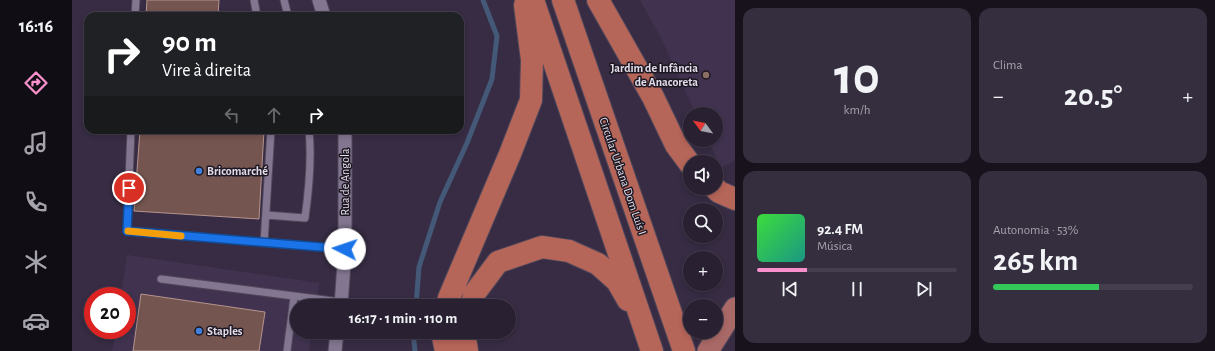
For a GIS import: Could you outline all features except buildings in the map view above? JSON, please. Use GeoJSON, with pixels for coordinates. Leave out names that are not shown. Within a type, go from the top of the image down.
{"type":"FeatureCollection","features":[{"type":"Feature","properties":{"kind":"highway"},"geometry":{"type":"LineString","coordinates":[[449,299],[531,100],[532,60],[524,0]]}},
{"type":"Feature","properties":{"kind":"highway"},"geometry":{"type":"LineString","coordinates":[[533,0],[652,351]]}},
{"type":"Feature","properties":{"kind":"highway","name":"Circular Urbana Dom Luís I"},"geometry":{"type":"LineString","coordinates":[[563,0],[680,342]]}},
{"type":"Feature","properties":{"kind":"highway"},"geometry":{"type":"LineString","coordinates":[[598,0],[653,97],[676,145],[683,155]]}},
{"type":"Feature","properties":{"kind":"highway"},"geometry":{"type":"LineString","coordinates":[[723,194],[735,199]]}},
{"type":"Feature","properties":{"kind":"highway"},"geometry":{"type":"LineString","coordinates":[[473,299],[474,294],[498,262],[542,247],[569,251],[598,264],[617,281],[645,329]]}},
{"type":"Feature","properties":{"kind":"highway"},"geometry":{"type":"LineString","coordinates":[[443,339],[446,351]]}},
{"type":"Feature","properties":{"kind":"highway"},"geometry":{"type":"LineString","coordinates":[[465,339],[467,351]]}},
{"type":"Feature","properties":{"kind":"main road"},"geometry":{"type":"LineString","coordinates":[[708,351],[735,308]]}},
{"type":"Feature","properties":{"kind":"street"},"geometry":{"type":"LineString","coordinates":[[319,0],[323,12]]}},
{"type":"Feature","properties":{"kind":"street","name":"Rua de Angola"},"geometry":{"type":"LineString","coordinates":[[341,299],[345,249],[344,134]]}},
{"type":"Feature","properties":{"kind":"street"},"geometry":{"type":"LineString","coordinates":[[335,351],[336,339]]}},
{"type":"Feature","properties":{"kind":"lane"},"geometry":{"type":"LineString","coordinates":[[135,12],[136,0]]}},
{"type":"Feature","properties":{"kind":"lane"},"geometry":{"type":"LineString","coordinates":[[254,0],[256,12]]}},
{"type":"Feature","properties":{"kind":"lane"},"geometry":{"type":"LineString","coordinates":[[284,0],[287,12]]}},
{"type":"Feature","properties":{"kind":"lane"},"geometry":{"type":"LineString","coordinates":[[131,134],[127,231],[345,249]]}},
{"type":"Feature","properties":{"kind":"lane"},"geometry":{"type":"LineString","coordinates":[[264,243],[271,134]]}},
{"type":"Feature","properties":{"kind":"lane"},"geometry":{"type":"LineString","coordinates":[[266,215],[306,218],[311,144],[310,134]]}},
{"type":"Feature","properties":{"kind":"lane"},"geometry":{"type":"LineString","coordinates":[[161,279],[307,299]]}},
{"type":"Feature","properties":{"kind":"lane"},"geometry":{"type":"LineString","coordinates":[[287,351],[294,297]]}},
{"type":"Feature","properties":{"kind":"shaded area","name":"Jardim de Infância de Anacoreta"},"geometry":{"type":"Polygon","coordinates":[[[640,0],[735,0],[735,160],[723,167],[723,155],[715,155],[711,147],[723,147],[723,107],[693,107],[660,36],[640,0]]]}},
{"type":"Feature","properties":{"kind":"shaded area"},"geometry":{"type":"Polygon","coordinates":[[[127,255],[319,283],[317,299],[290,299],[290,339],[311,339],[309,351],[112,351],[114,339],[136,339],[136,287],[122,287],[127,255]]]}},
{"type":"Feature","properties":{"kind":"waterway"},"geometry":{"type":"LineString","coordinates":[[417,299],[419,267],[440,202],[467,143],[492,79],[497,36],[483,0]]}},
{"type":"Feature","properties":{"kind":"waterway"},"geometry":{"type":"LineString","coordinates":[[414,339],[415,351]]}},
{"type":"Feature","properties":{"kind":"slow traffic"},"geometry":{"type":"LineString","coordinates":[[128,231],[181,236]]}},
{"type":"Feature","properties":{"kind":"place","name":"Jardim de Infância de Anacoreta"},"geometry":{"type":"Point","coordinates":[706,75]}},
{"type":"Feature","properties":{"kind":"place","name":"Bricomarché"},"geometry":{"type":"Point","coordinates":[199,171]}},
{"type":"Feature","properties":{"kind":"place","name":"Staples"},"geometry":{"type":"Point","coordinates":[199,331]}},
{"type":"Feature","properties":{"kind":"route"},"geometry":{"type":"LineString","coordinates":[[129,188],[127,231],[345,249]]}}]}
